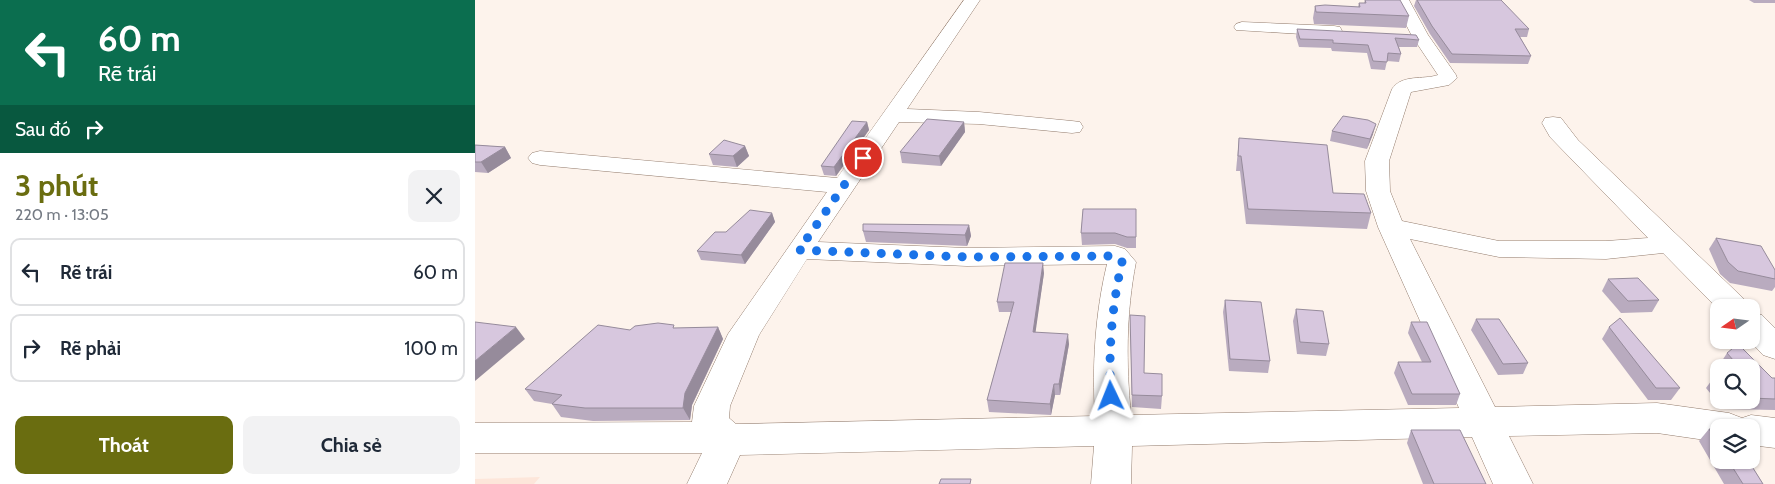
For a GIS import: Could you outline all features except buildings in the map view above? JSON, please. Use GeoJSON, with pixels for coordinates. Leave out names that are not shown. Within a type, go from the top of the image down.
{"type":"FeatureCollection","features":[{"type":"Feature","properties":{"kind":"street"},"geometry":{"type":"LineString","coordinates":[[728,440],[710,424],[712,406],[744,334],[799,250],[972,0]]}},
{"type":"Feature","properties":{"kind":"street"},"geometry":{"type":"LineString","coordinates":[[1401,0],[1410,35],[1447,75],[1447,78],[1441,81],[1404,86],[1399,93],[1377,161],[1378,191],[1391,228],[1513,484]]}},
{"type":"Feature","properties":{"kind":"street"},"geometry":{"type":"LineString","coordinates":[[1242,27],[1351,32]]}},
{"type":"Feature","properties":{"kind":"street"},"geometry":{"type":"LineString","coordinates":[[892,115],[979,118],[1072,127]]}},
{"type":"Feature","properties":{"kind":"street"},"geometry":{"type":"LineString","coordinates":[[1553,123],[1558,132],[1570,145],[1726,299]]}},
{"type":"Feature","properties":{"kind":"street"},"geometry":{"type":"LineString","coordinates":[[540,158],[844,186]]}},
{"type":"Feature","properties":{"kind":"street"},"geometry":{"type":"LineString","coordinates":[[1391,228],[1499,249],[1606,250],[1672,244]]}},
{"type":"Feature","properties":{"kind":"street"},"geometry":{"type":"LineString","coordinates":[[799,250],[967,257],[1115,256],[1122,262],[1115,294],[1110,380],[1114,430],[1111,484]]}},
{"type":"Feature","properties":{"kind":"street"},"geometry":{"type":"LineString","coordinates":[[1760,332],[1775,347]]}},
{"type":"Feature","properties":{"kind":"street"},"geometry":{"type":"LineString","coordinates":[[475,438],[690,437],[728,440],[1657,418],[1710,425]]}},
{"type":"Feature","properties":{"kind":"street"},"geometry":{"type":"LineString","coordinates":[[1760,431],[1775,433]]}},
{"type":"Feature","properties":{"kind":"street"},"geometry":{"type":"LineString","coordinates":[[707,484],[728,440]]}},
{"type":"Feature","properties":{"kind":"shaded area"},"geometry":{"type":"Polygon","coordinates":[[[540,477],[534,484],[475,484],[475,479],[540,477]]]}},
{"type":"Feature","properties":{"kind":"route"},"geometry":{"type":"LineString","coordinates":[[863,158],[799,250],[967,257],[1115,256],[1122,262],[1115,294],[1110,380],[1111,396]]}}]}
